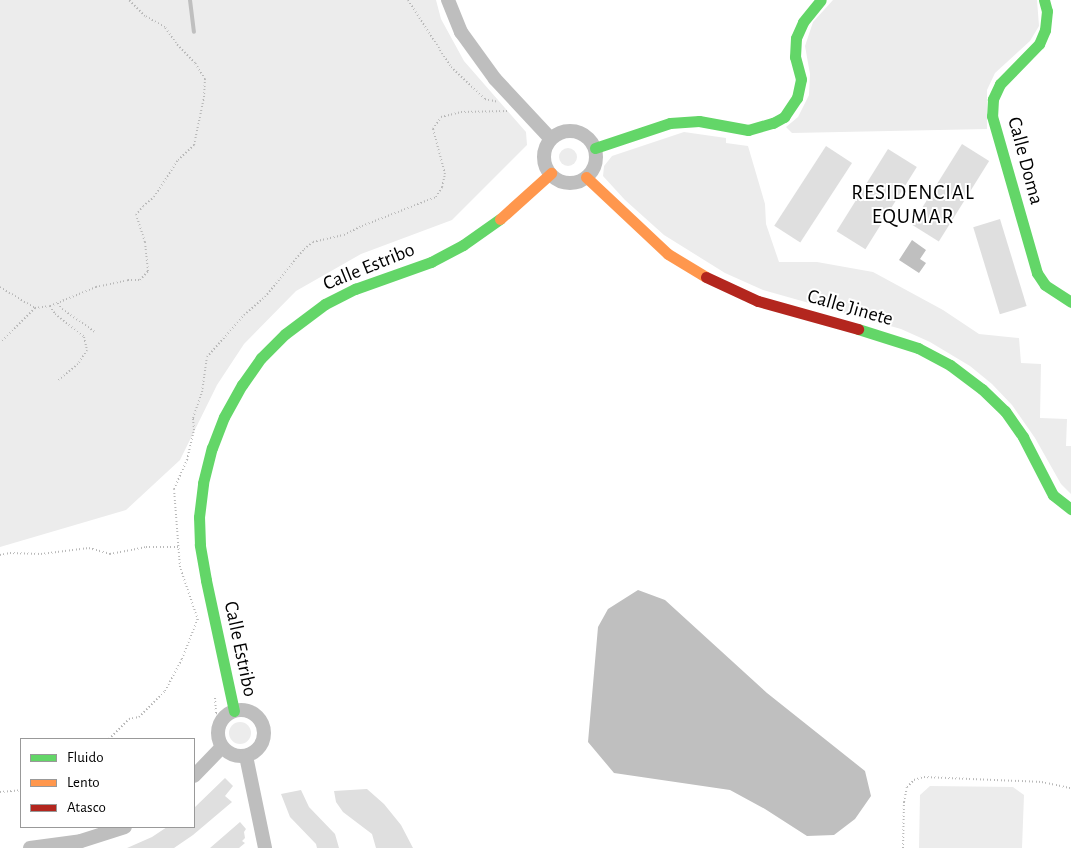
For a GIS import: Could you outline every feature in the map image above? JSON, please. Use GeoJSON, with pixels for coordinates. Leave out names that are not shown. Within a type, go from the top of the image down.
{"type":"FeatureCollection","features":[{"type":"Feature","properties":{"kind":"street"},"geometry":{"type":"LineString","coordinates":[[448,0],[461,32],[495,79],[519,107],[551,139]]}},
{"type":"Feature","properties":{"kind":"street"},"geometry":{"type":"LineString","coordinates":[[595,148],[670,123],[700,121],[748,130],[768,126],[778,120],[784,116],[796,98],[801,79],[795,57],[796,38],[803,22],[821,0]]}},
{"type":"Feature","properties":{"kind":"street","name":"Calle Doma"},"geometry":{"type":"LineString","coordinates":[[1044,0],[1047,11],[1045,30],[1039,44],[1000,84],[993,99],[992,116],[994,131],[1037,274],[1056,294],[1071,302]]}},
{"type":"Feature","properties":{"kind":"street"},"geometry":{"type":"LineString","coordinates":[[576,131],[584,134],[595,148],[595,164],[586,177],[572,182],[564,182],[551,174],[545,160],[545,152],[551,139],[558,134],[576,131]]}},
{"type":"Feature","properties":{"kind":"street","name":"Calle Estribo"},"geometry":{"type":"LineString","coordinates":[[231,712],[200,545],[199,517],[212,448],[224,417],[242,385],[262,358],[285,334],[325,304],[355,289],[431,262],[463,246],[498,220],[551,174]]}},
{"type":"Feature","properties":{"kind":"street","name":"Calle Jinete"},"geometry":{"type":"LineString","coordinates":[[586,177],[668,254],[710,280],[758,301],[885,336],[918,348],[950,365],[982,389],[1005,411],[1023,437],[1053,495],[1071,509]]}},
{"type":"Feature","properties":{"kind":"street"},"geometry":{"type":"LineString","coordinates":[[231,712],[249,712],[255,715],[263,727],[264,735],[258,748],[246,756],[233,755],[222,747],[218,740],[219,726],[231,712]]}},
{"type":"Feature","properties":{"kind":"street"},"geometry":{"type":"LineString","coordinates":[[195,775],[222,747]]}},
{"type":"Feature","properties":{"kind":"street"},"geometry":{"type":"LineString","coordinates":[[246,756],[265,848]]}},
{"type":"Feature","properties":{"kind":"street"},"geometry":{"type":"LineString","coordinates":[[30,848],[81,841],[123,828]]}},
{"type":"Feature","properties":{"kind":"path"},"geometry":{"type":"LineString","coordinates":[[0,343],[36,308],[50,306],[96,287],[128,280],[140,280],[148,271],[145,242],[136,215],[143,206],[154,198],[178,160],[194,145],[200,122],[205,79],[195,63],[176,43],[165,27],[145,16],[129,0]]}},
{"type":"Feature","properties":{"kind":"path"},"geometry":{"type":"LineString","coordinates":[[408,0],[451,67],[485,99],[519,107]]}},
{"type":"Feature","properties":{"kind":"path"},"geometry":{"type":"LineString","coordinates":[[200,627],[180,567],[174,489],[188,460],[194,430],[193,418],[202,392],[207,357],[244,315],[265,297],[304,249],[314,242],[344,235],[436,197],[442,188],[445,174],[432,129],[441,117],[460,112],[519,107]]}},
{"type":"Feature","properties":{"kind":"path"},"geometry":{"type":"LineString","coordinates":[[0,287],[36,308]]}},
{"type":"Feature","properties":{"kind":"path"},"geometry":{"type":"LineString","coordinates":[[57,302],[62,309],[95,332]]}},
{"type":"Feature","properties":{"kind":"path"},"geometry":{"type":"LineString","coordinates":[[50,306],[56,314],[84,337],[87,350],[78,364],[57,381]]}},
{"type":"Feature","properties":{"kind":"path"},"geometry":{"type":"LineString","coordinates":[[0,556],[10,553],[41,554],[89,548],[110,554],[146,547],[179,547]]}},
{"type":"Feature","properties":{"kind":"path"},"geometry":{"type":"LineString","coordinates":[[110,738],[129,719],[139,717],[165,691],[182,659],[198,618]]}},
{"type":"Feature","properties":{"kind":"path"},"geometry":{"type":"LineString","coordinates":[[215,697],[216,713],[231,712]]}},
{"type":"Feature","properties":{"kind":"path"},"geometry":{"type":"LineString","coordinates":[[903,848],[904,802],[907,787],[914,780],[924,777],[1042,782],[1071,788]]}},
{"type":"Feature","properties":{"kind":"path"},"geometry":{"type":"LineString","coordinates":[[0,792],[20,790]]}},
{"type":"Feature","properties":{"kind":"shaded area"},"geometry":{"type":"Polygon","coordinates":[[[0,0],[436,0],[441,19],[464,61],[526,132],[527,145],[452,220],[361,254],[296,291],[244,344],[217,385],[180,460],[126,510],[0,547],[0,0]]]}},
{"type":"Feature","properties":{"kind":"shaded area"},"geometry":{"type":"Polygon","coordinates":[[[833,0],[1037,0],[1039,26],[1030,41],[995,73],[987,90],[987,129],[792,133],[786,127],[798,117],[809,95],[810,74],[805,46],[813,22],[833,0]]]}},
{"type":"Feature","properties":{"kind":"shaded area"},"geometry":{"type":"Polygon","coordinates":[[[684,132],[726,138],[726,143],[748,146],[765,204],[766,224],[779,262],[817,262],[873,272],[943,310],[979,334],[1019,338],[1021,363],[1041,364],[1040,418],[1067,419],[1066,446],[1071,446],[1071,494],[1061,484],[1035,438],[1012,405],[992,384],[970,366],[930,342],[901,329],[763,290],[725,273],[664,235],[625,200],[603,176],[604,166],[612,156],[684,132]]]}},
{"type":"Feature","properties":{"kind":"shaded area"},"geometry":{"type":"Polygon","coordinates":[[[564,148],[572,148],[577,153],[575,164],[564,166],[559,161],[559,153],[564,148]]]}},
{"type":"Feature","properties":{"kind":"shaded area"},"geometry":{"type":"Polygon","coordinates":[[[912,240],[926,250],[920,259],[926,263],[919,273],[899,260],[912,240]]]}},
{"type":"Feature","properties":{"kind":"shaded area"},"geometry":{"type":"Polygon","coordinates":[[[638,590],[665,600],[767,693],[865,771],[871,796],[855,819],[834,835],[807,836],[765,809],[730,790],[614,773],[588,742],[598,627],[608,609],[638,590]]]}},
{"type":"Feature","properties":{"kind":"shaded area"},"geometry":{"type":"Polygon","coordinates":[[[240,722],[248,725],[251,733],[248,741],[240,744],[232,741],[229,733],[232,725],[240,722]]]}},
{"type":"Feature","properties":{"kind":"shaded area"},"geometry":{"type":"Polygon","coordinates":[[[930,786],[1013,787],[1024,795],[1022,848],[919,848],[920,795],[930,786]]]}},
{"type":"Feature","properties":{"kind":"building"},"geometry":{"type":"Polygon","coordinates":[[[962,144],[989,161],[939,242],[912,225],[962,144]]]}},
{"type":"Feature","properties":{"kind":"building"},"geometry":{"type":"Polygon","coordinates":[[[826,146],[852,163],[800,243],[774,226],[826,146]]]}},
{"type":"Feature","properties":{"kind":"building"},"geometry":{"type":"Polygon","coordinates":[[[888,149],[917,167],[865,249],[837,231],[888,149]]]}},
{"type":"Feature","properties":{"kind":"building"},"geometry":{"type":"Polygon","coordinates":[[[1000,219],[1027,306],[1000,314],[973,227],[1000,219]]]}},
{"type":"Feature","properties":{"kind":"building"},"geometry":{"type":"Polygon","coordinates":[[[225,778],[233,786],[225,796],[232,802],[193,835],[174,848],[127,848],[152,837],[166,828],[195,828],[195,807],[225,778]]]}},
{"type":"Feature","properties":{"kind":"building"},"geometry":{"type":"Polygon","coordinates":[[[367,789],[384,804],[401,825],[413,848],[376,848],[372,834],[343,812],[336,802],[334,791],[367,789]]]}},
{"type":"Feature","properties":{"kind":"building"},"geometry":{"type":"Polygon","coordinates":[[[301,790],[309,807],[335,834],[339,848],[317,848],[316,844],[290,817],[281,794],[301,790]]]}},
{"type":"Feature","properties":{"kind":"building"},"geometry":{"type":"Polygon","coordinates":[[[240,822],[246,829],[244,832],[245,838],[242,841],[245,843],[239,848],[210,848],[240,822]]]}},
{"type":"Feature","properties":{"kind":"waterway"},"geometry":{"type":"LineString","coordinates":[[190,0],[194,32]]}},
{"type":"Feature","properties":{"kind":"traffic: fast"},"geometry":{"type":"LineString","coordinates":[[595,148],[670,123],[699,121],[748,130],[773,123],[784,117],[797,98],[801,79],[795,57],[796,38],[803,22],[821,0]]}},
{"type":"Feature","properties":{"kind":"traffic: fast"},"geometry":{"type":"LineString","coordinates":[[1044,0],[1047,11],[1045,30],[1039,44],[1000,84],[993,99],[992,116],[1037,273],[1045,285],[1071,302]]}},
{"type":"Feature","properties":{"kind":"traffic: fast"},"geometry":{"type":"LineString","coordinates":[[234,711],[206,580],[200,545],[199,517],[203,483],[212,448],[224,417],[242,385],[261,358],[285,334],[325,304],[355,289],[431,262],[463,245],[500,219]]}},
{"type":"Feature","properties":{"kind":"traffic: fast"},"geometry":{"type":"LineString","coordinates":[[858,329],[918,348],[950,365],[982,389],[1005,411],[1023,437],[1053,495],[1071,509]]}},
{"type":"Feature","properties":{"kind":"traffic: slow"},"geometry":{"type":"LineString","coordinates":[[500,219],[551,173]]}},
{"type":"Feature","properties":{"kind":"traffic: slow"},"geometry":{"type":"LineString","coordinates":[[586,177],[668,254],[706,277]]}},
{"type":"Feature","properties":{"kind":"traffic: jam"},"geometry":{"type":"LineString","coordinates":[[706,277],[758,301],[858,329]]}},
{"type":"Feature","properties":{"kind":"district","name":"RESIDENCIAL EQUMAR"},"geometry":{"type":"Point","coordinates":[913,205]}}]}
